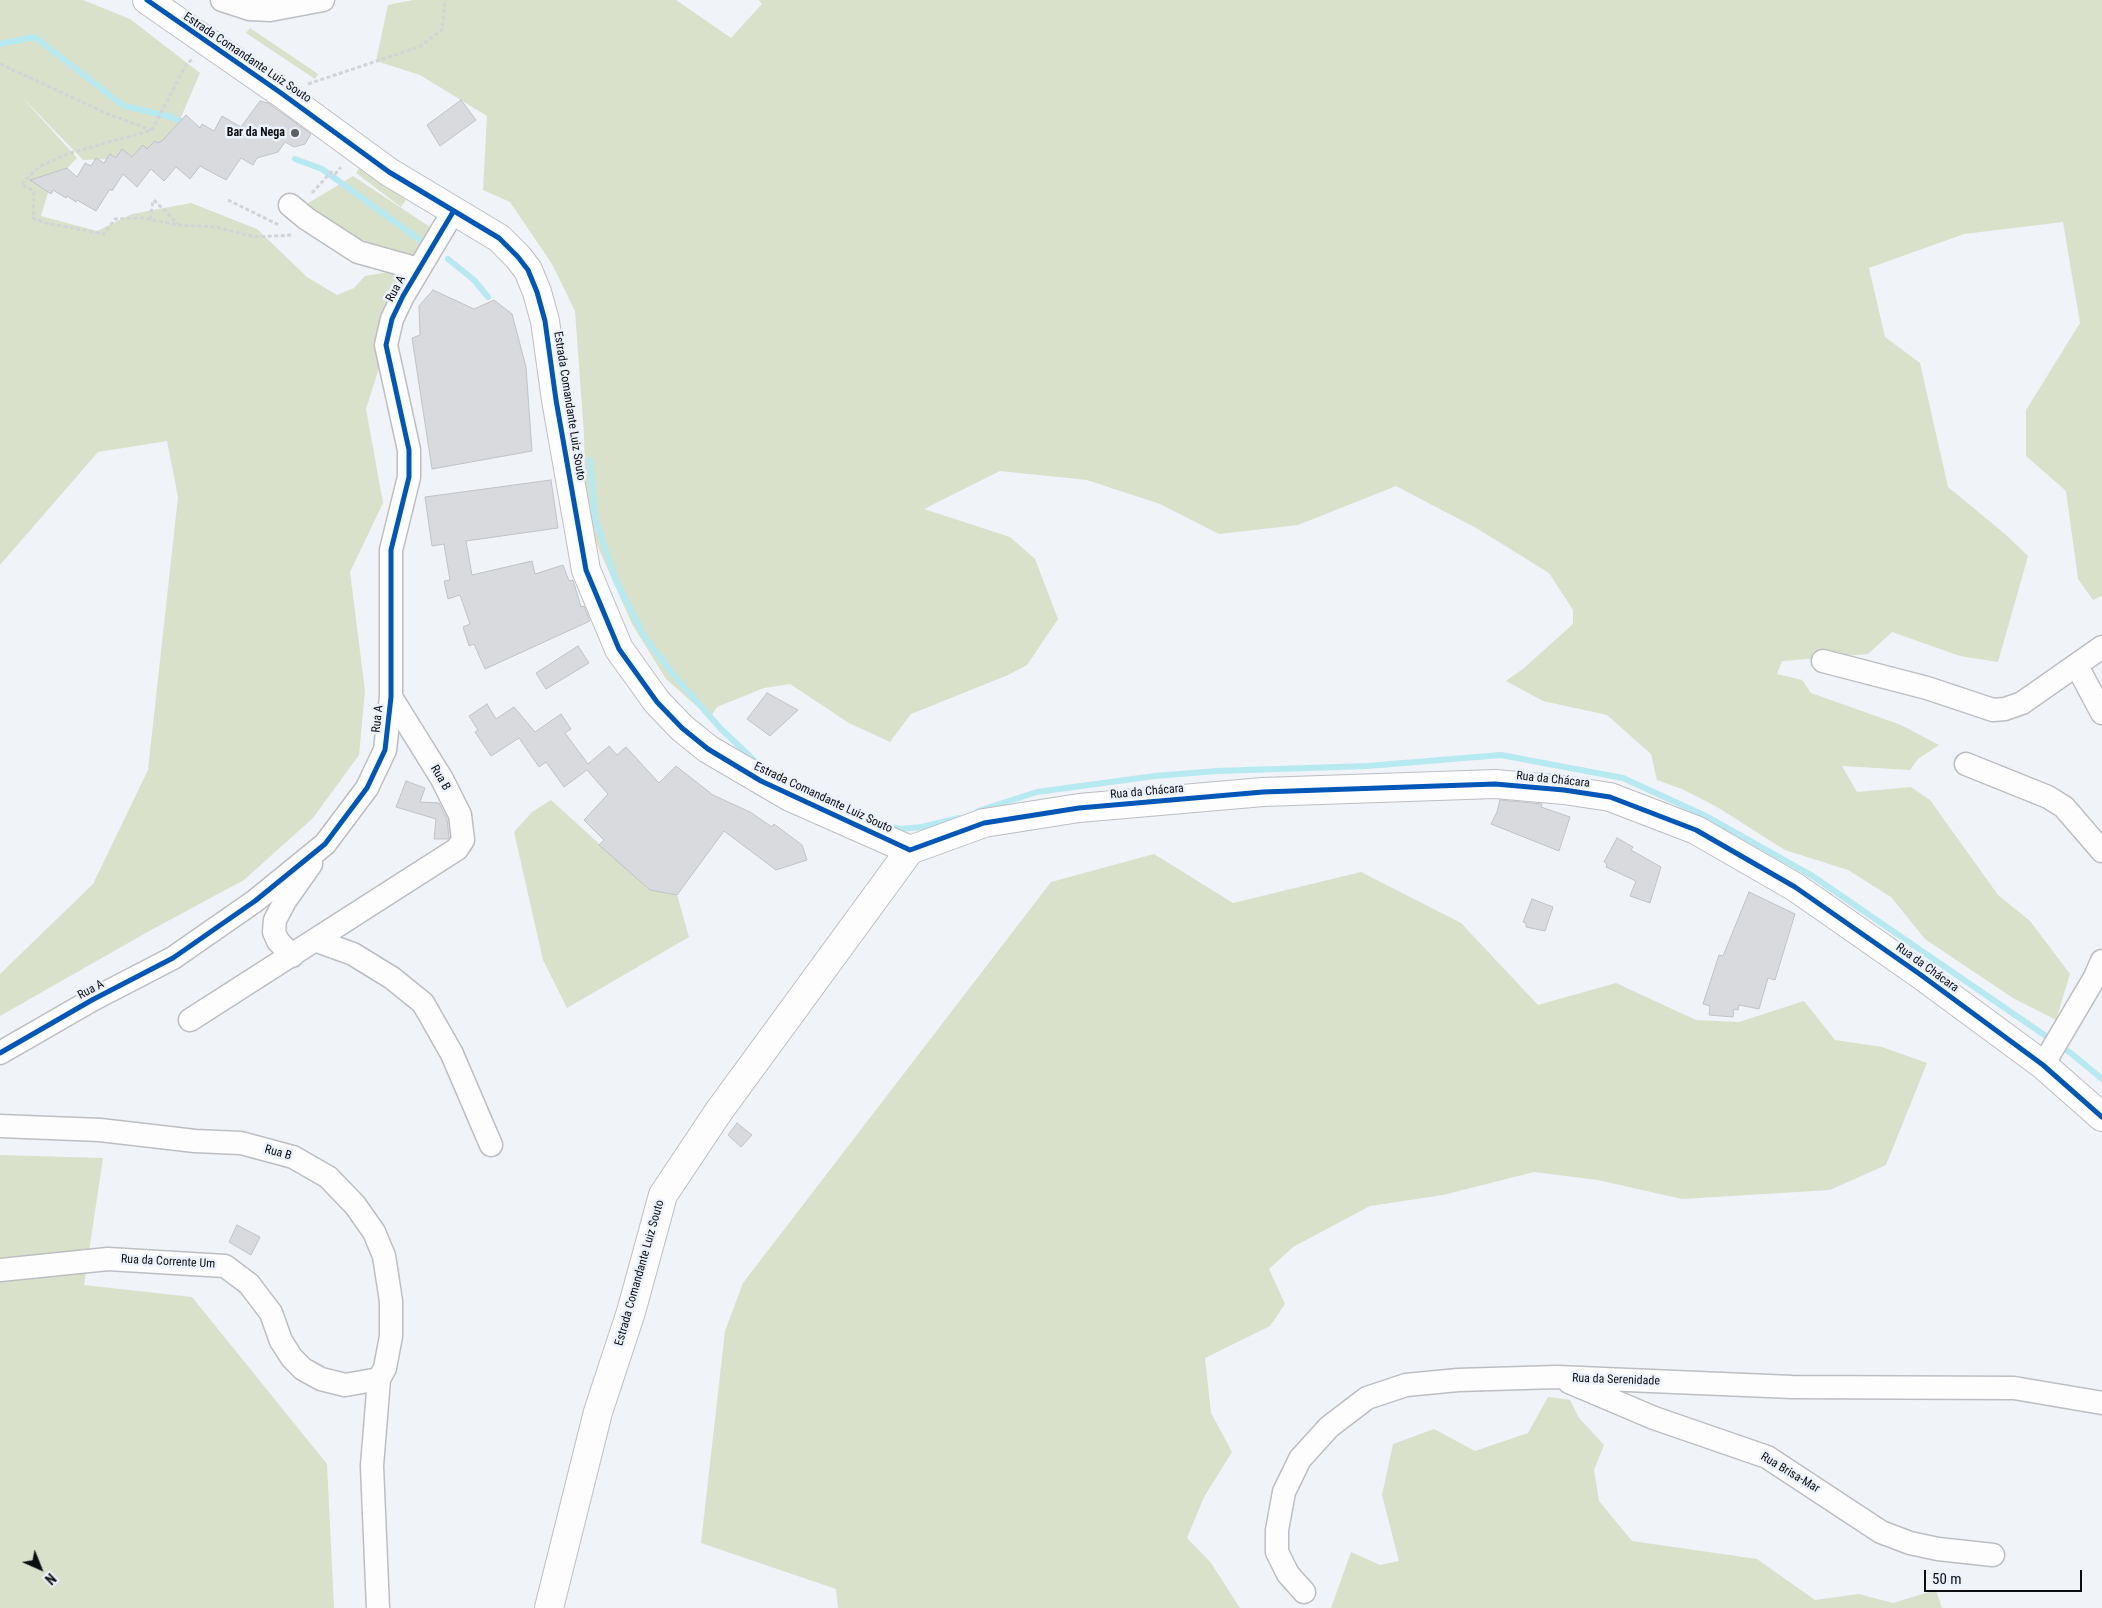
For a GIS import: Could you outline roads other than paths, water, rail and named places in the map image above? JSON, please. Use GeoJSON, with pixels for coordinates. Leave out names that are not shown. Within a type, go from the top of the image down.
{"type":"FeatureCollection","features":[{"type":"Feature","properties":{"kind":"street"},"geometry":{"type":"LineString","coordinates":[[222,0],[250,9],[270,10],[323,0]]}},
{"type":"Feature","properties":{"kind":"street","name":"Estrada Comandante Luiz Souto"},"geometry":{"type":"LineString","coordinates":[[153,1],[211,46],[281,93],[389,172],[499,238],[528,270],[537,292],[545,322],[556,400],[586,570],[619,649],[657,702],[682,728],[732,765],[790,796],[910,850],[719,1111],[663,1195],[631,1312],[598,1412],[549,1608]]}},
{"type":"Feature","properties":{"kind":"street","name":"Rua A"},"geometry":{"type":"LineString","coordinates":[[290,205],[307,219],[358,252],[408,266],[418,272]]}},
{"type":"Feature","properties":{"kind":"street","name":"Rua A"},"geometry":{"type":"LineString","coordinates":[[0,1053],[92,1000],[173,958],[255,901],[325,844],[368,788],[385,750],[391,697],[391,550],[409,477],[409,450],[386,345],[392,319],[453,212]]}},
{"type":"Feature","properties":{"kind":"street"},"geometry":{"type":"LineString","coordinates":[[1823,661],[1927,688],[1994,710],[2005,710],[2022,703],[2102,647]]}},
{"type":"Feature","properties":{"kind":"street"},"geometry":{"type":"LineString","coordinates":[[2077,666],[2102,713]]}},
{"type":"Feature","properties":{"kind":"street","name":"Rua B"},"geometry":{"type":"LineString","coordinates":[[190,1020],[317,941],[376,900],[457,849],[462,840],[460,814],[442,780],[391,697]]}},
{"type":"Feature","properties":{"kind":"street"},"geometry":{"type":"LineString","coordinates":[[1966,764],[2048,796],[2064,807],[2102,851]]}},
{"type":"Feature","properties":{"kind":"street","name":"Rua da Chácara"},"geometry":{"type":"LineString","coordinates":[[910,850],[984,823],[1079,808],[1263,792],[1496,784],[1610,796],[1696,830],[1795,887],[1922,975],[2043,1065],[2102,1116]]}},
{"type":"Feature","properties":{"kind":"street"},"geometry":{"type":"LineString","coordinates":[[292,956],[278,941],[274,932],[275,920],[285,901],[325,844]]}},
{"type":"Feature","properties":{"kind":"street"},"geometry":{"type":"LineString","coordinates":[[317,941],[353,954],[392,978],[423,1003],[452,1054],[491,1145]]}},
{"type":"Feature","properties":{"kind":"street"},"geometry":{"type":"LineString","coordinates":[[2043,1065],[2095,977],[2102,961]]}},
{"type":"Feature","properties":{"kind":"street","name":"Rua B"},"geometry":{"type":"LineString","coordinates":[[0,1126],[100,1130],[195,1141],[241,1143],[293,1157],[328,1177],[355,1205],[374,1232],[384,1256],[391,1301],[391,1336],[385,1368],[379,1379]]}},
{"type":"Feature","properties":{"kind":"street","name":"Rua da Corrente Um"},"geometry":{"type":"LineString","coordinates":[[0,1270],[108,1259],[226,1266],[249,1284],[271,1312],[281,1341],[292,1358],[303,1369],[321,1379],[345,1385],[379,1379]]}},
{"type":"Feature","properties":{"kind":"street","name":"Rua da Serenidade"},"geometry":{"type":"LineString","coordinates":[[1304,1592],[1288,1574],[1277,1552],[1277,1530],[1284,1492],[1300,1459],[1329,1427],[1367,1398],[1406,1385],[1458,1380],[1557,1377],[1792,1387],[2014,1388],[2102,1403]]}},
{"type":"Feature","properties":{"kind":"street","name":"Rua Brisa-Mar"},"geometry":{"type":"LineString","coordinates":[[1557,1377],[1654,1418],[1767,1457],[1881,1532],[1910,1543],[1938,1549],[1994,1555]]}},
{"type":"Feature","properties":{"kind":"street"},"geometry":{"type":"LineString","coordinates":[[378,1608],[372,1466],[379,1379]]}},
{"type":"Feature","properties":{"kind":"waterway"},"geometry":{"type":"LineString","coordinates":[[0,44],[35,37],[124,106],[168,116],[189,124]]}},
{"type":"Feature","properties":{"kind":"waterway"},"geometry":{"type":"LineString","coordinates":[[295,159],[322,169],[427,245]]}},
{"type":"Feature","properties":{"kind":"waterway"},"geometry":{"type":"LineString","coordinates":[[448,259],[474,280],[488,297]]}},
{"type":"Feature","properties":{"kind":"waterway"},"geometry":{"type":"LineString","coordinates":[[590,460],[595,518],[617,583],[646,639],[677,679],[721,729],[759,765]]}},
{"type":"Feature","properties":{"kind":"waterway"},"geometry":{"type":"LineString","coordinates":[[978,811],[1037,792],[1155,776],[1217,771],[1367,766],[1501,755],[1623,778],[1708,817],[1811,875],[2072,1054],[2102,1079]]}},
{"type":"Feature","properties":{"kind":"waterway"},"geometry":{"type":"LineString","coordinates":[[886,826],[900,829],[922,827],[959,818]]}},
{"type":"Feature","properties":{"kind":"place","name":"Bar da Nega"},"geometry":{"type":"Point","coordinates":[295,133]}}]}
